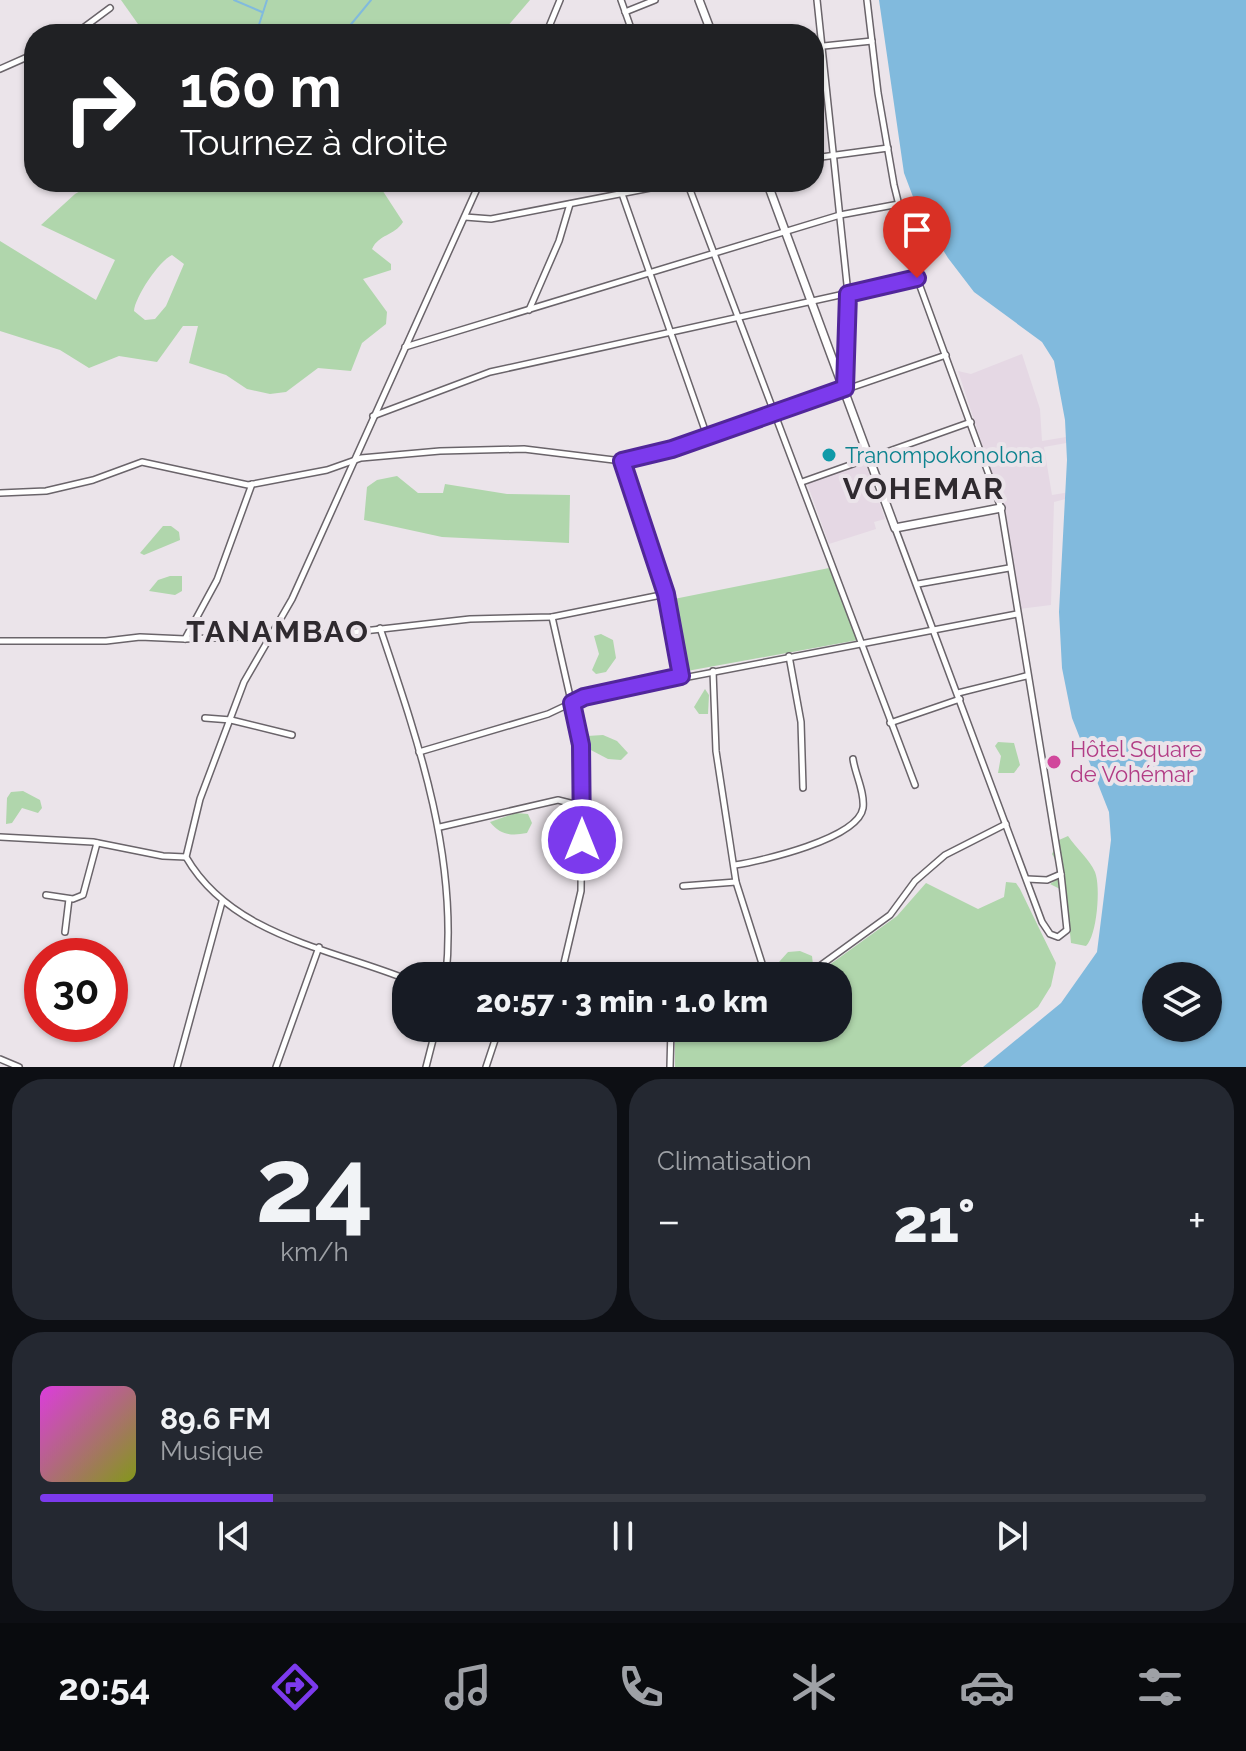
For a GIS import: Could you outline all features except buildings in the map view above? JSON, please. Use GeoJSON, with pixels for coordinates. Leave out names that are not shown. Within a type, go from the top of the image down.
{"type":"FeatureCollection","features":[{"type":"Feature","properties":{"kind":"street"},"geometry":{"type":"LineString","coordinates":[[550,24],[560,0]]}},
{"type":"Feature","properties":{"kind":"street"},"geometry":{"type":"LineString","coordinates":[[621,0],[629,24]]}},
{"type":"Feature","properties":{"kind":"street"},"geometry":{"type":"LineString","coordinates":[[625,12],[655,0]]}},
{"type":"Feature","properties":{"kind":"street"},"geometry":{"type":"LineString","coordinates":[[699,0],[708,24]]}},
{"type":"Feature","properties":{"kind":"street"},"geometry":{"type":"LineString","coordinates":[[817,0],[820,24]]}},
{"type":"Feature","properties":{"kind":"street"},"geometry":{"type":"LineString","coordinates":[[771,192],[1042,922],[1050,934],[1058,937],[1067,930],[1061,874],[1026,676],[1001,508],[917,278],[888,148],[867,0]]}},
{"type":"Feature","properties":{"kind":"street"},"geometry":{"type":"LineString","coordinates":[[88,24],[110,8]]}},
{"type":"Feature","properties":{"kind":"street"},"geometry":{"type":"LineString","coordinates":[[824,46],[872,41]]}},
{"type":"Feature","properties":{"kind":"street"},"geometry":{"type":"LineString","coordinates":[[0,69],[24,58]]}},
{"type":"Feature","properties":{"kind":"street"},"geometry":{"type":"LineString","coordinates":[[824,64],[848,294],[845,388]]}},
{"type":"Feature","properties":{"kind":"street"},"geometry":{"type":"LineString","coordinates":[[824,157],[888,148]]}},
{"type":"Feature","properties":{"kind":"street"},"geometry":{"type":"LineString","coordinates":[[186,857],[200,799],[244,682],[292,599],[476,192]]}},
{"type":"Feature","properties":{"kind":"street"},"geometry":{"type":"LineString","coordinates":[[465,217],[491,219],[617,192]]}},
{"type":"Feature","properties":{"kind":"street"},"geometry":{"type":"LineString","coordinates":[[621,192],[707,436]]}},
{"type":"Feature","properties":{"kind":"street"},"geometry":{"type":"LineString","coordinates":[[688,192],[740,319],[915,785]]}},
{"type":"Feature","properties":{"kind":"street"},"geometry":{"type":"LineString","coordinates":[[528,311],[559,241],[570,204]]}},
{"type":"Feature","properties":{"kind":"street"},"geometry":{"type":"LineString","coordinates":[[405,347],[840,215],[899,204]]}},
{"type":"Feature","properties":{"kind":"street"},"geometry":{"type":"LineString","coordinates":[[373,416],[490,372],[917,278]]}},
{"type":"Feature","properties":{"kind":"street"},"geometry":{"type":"LineString","coordinates":[[0,493],[36,493],[93,480],[142,462],[252,484],[351,463],[361,458],[440,451],[524,449],[622,461],[707,436],[946,355]]}},
{"type":"Feature","properties":{"kind":"street"},"geometry":{"type":"LineString","coordinates":[[802,482],[868,456],[971,422]]}},
{"type":"Feature","properties":{"kind":"street"},"geometry":{"type":"LineString","coordinates":[[622,461],[666,594],[681,676]]}},
{"type":"Feature","properties":{"kind":"street"},"geometry":{"type":"LineString","coordinates":[[185,639],[217,580],[252,484]]}},
{"type":"Feature","properties":{"kind":"street"},"geometry":{"type":"LineString","coordinates":[[895,528],[1001,508]]}},
{"type":"Feature","properties":{"kind":"street"},"geometry":{"type":"LineString","coordinates":[[918,584],[1009,568]]}},
{"type":"Feature","properties":{"kind":"street"},"geometry":{"type":"LineString","coordinates":[[0,641],[321,634],[470,619],[552,617],[666,594]]}},
{"type":"Feature","properties":{"kind":"street"},"geometry":{"type":"LineString","coordinates":[[419,752],[519,723],[584,697],[1017,614]]}},
{"type":"Feature","properties":{"kind":"street"},"geometry":{"type":"LineString","coordinates":[[552,617],[581,745],[581,891],[564,962]]}},
{"type":"Feature","properties":{"kind":"street"},"geometry":{"type":"LineString","coordinates":[[380,628],[440,827],[447,881],[446,962]]}},
{"type":"Feature","properties":{"kind":"street"},"geometry":{"type":"LineString","coordinates":[[789,656],[801,722],[803,788]]}},
{"type":"Feature","properties":{"kind":"street"},"geometry":{"type":"LineString","coordinates":[[713,671],[716,751],[736,882],[762,962]]}},
{"type":"Feature","properties":{"kind":"street"},"geometry":{"type":"LineString","coordinates":[[890,723],[959,696],[1026,676]]}},
{"type":"Feature","properties":{"kind":"street"},"geometry":{"type":"LineString","coordinates":[[205,718],[231,720],[292,735]]}},
{"type":"Feature","properties":{"kind":"street"},"geometry":{"type":"LineString","coordinates":[[735,865],[788,853],[830,836],[856,818],[863,804],[853,759]]}},
{"type":"Feature","properties":{"kind":"street"},"geometry":{"type":"LineString","coordinates":[[440,827],[558,800],[582,806]]}},
{"type":"Feature","properties":{"kind":"street"},"geometry":{"type":"LineString","coordinates":[[825,962],[890,915],[915,881],[955,847],[1006,824]]}},
{"type":"Feature","properties":{"kind":"street"},"geometry":{"type":"LineString","coordinates":[[0,837],[97,843],[186,857],[222,902],[242,917],[392,974]]}},
{"type":"Feature","properties":{"kind":"street"},"geometry":{"type":"LineString","coordinates":[[46,895],[69,899],[83,895],[97,843]]}},
{"type":"Feature","properties":{"kind":"street"},"geometry":{"type":"LineString","coordinates":[[1027,879],[1047,880],[1061,874]]}},
{"type":"Feature","properties":{"kind":"street"},"geometry":{"type":"LineString","coordinates":[[683,886],[736,882]]}},
{"type":"Feature","properties":{"kind":"street"},"geometry":{"type":"LineString","coordinates":[[65,932],[69,899]]}},
{"type":"Feature","properties":{"kind":"street"},"geometry":{"type":"LineString","coordinates":[[177,1067],[222,902]]}},
{"type":"Feature","properties":{"kind":"street"},"geometry":{"type":"LineString","coordinates":[[276,1067],[319,947]]}},
{"type":"Feature","properties":{"kind":"street"},"geometry":{"type":"LineString","coordinates":[[426,1067],[432,1042]]}},
{"type":"Feature","properties":{"kind":"street"},"geometry":{"type":"LineString","coordinates":[[486,1067],[494,1042]]}},
{"type":"Feature","properties":{"kind":"street"},"geometry":{"type":"LineString","coordinates":[[670,1067],[671,1042]]}},
{"type":"Feature","properties":{"kind":"street"},"geometry":{"type":"LineString","coordinates":[[0,1059],[19,1067]]}},
{"type":"Feature","properties":{"kind":"shaded area"},"geometry":{"type":"Polygon","coordinates":[[[1022,354],[1040,409],[1042,441],[1072,436],[1077,496],[1054,502],[1051,605],[1019,609],[1005,514],[958,371],[971,374],[1022,354]],[[1072,442],[1044,447],[1052,495],[1076,491],[1072,442]]]}},
{"type":"Feature","properties":{"kind":"shaded area"},"geometry":{"type":"Polygon","coordinates":[[[865,462],[885,519],[874,522],[876,529],[829,544],[807,483],[865,462]]]}},
{"type":"Feature","properties":{"kind":"green space"},"geometry":{"type":"Polygon","coordinates":[[[121,0],[530,0],[510,24],[138,24],[121,0]]]}},
{"type":"Feature","properties":{"kind":"green space"},"geometry":{"type":"Polygon","coordinates":[[[78,192],[384,192],[403,222],[372,249],[391,264],[391,270],[363,279],[387,312],[386,324],[362,343],[351,371],[318,368],[286,392],[270,394],[247,389],[226,375],[189,363],[198,326],[183,326],[157,362],[119,356],[89,368],[60,350],[0,331],[0,241],[96,300],[115,260],[41,225],[78,192]],[[172,255],[143,289],[134,311],[145,320],[155,319],[166,306],[184,264],[172,255]]]}},
{"type":"Feature","properties":{"kind":"green space"},"geometry":{"type":"Polygon","coordinates":[[[397,476],[418,493],[443,493],[445,484],[507,494],[570,495],[569,543],[442,537],[364,520],[367,487],[377,480],[397,476]]]}},
{"type":"Feature","properties":{"kind":"green space"},"geometry":{"type":"Polygon","coordinates":[[[163,526],[171,526],[179,532],[180,540],[144,555],[140,553],[163,526]]]}},
{"type":"Feature","properties":{"kind":"green space"},"geometry":{"type":"Polygon","coordinates":[[[829,568],[858,640],[687,671],[674,599],[829,568]]]}},
{"type":"Feature","properties":{"kind":"green space"},"geometry":{"type":"Polygon","coordinates":[[[182,576],[182,591],[175,595],[149,591],[158,580],[182,576]]]}},
{"type":"Feature","properties":{"kind":"green space"},"geometry":{"type":"Polygon","coordinates":[[[601,634],[613,640],[616,658],[606,672],[596,674],[592,670],[599,654],[594,636],[601,634]]]}},
{"type":"Feature","properties":{"kind":"green space"},"geometry":{"type":"Polygon","coordinates":[[[705,689],[709,695],[708,714],[699,714],[694,707],[705,689]]]}},
{"type":"Feature","properties":{"kind":"green space"},"geometry":{"type":"Polygon","coordinates":[[[603,735],[617,741],[628,753],[621,760],[608,759],[587,748],[587,736],[603,735]]]}},
{"type":"Feature","properties":{"kind":"green space"},"geometry":{"type":"Polygon","coordinates":[[[998,742],[1014,743],[1020,765],[1014,773],[998,773],[1001,756],[995,746],[998,742]]]}},
{"type":"Feature","properties":{"kind":"green space"},"geometry":{"type":"Polygon","coordinates":[[[23,791],[40,800],[42,808],[38,813],[22,808],[12,823],[6,824],[7,798],[11,792],[23,791]]]}},
{"type":"Feature","properties":{"kind":"green space"},"geometry":{"type":"Polygon","coordinates":[[[516,813],[528,814],[532,823],[527,833],[506,834],[490,822],[516,813]]]}},
{"type":"Feature","properties":{"kind":"green space"},"geometry":{"type":"Polygon","coordinates":[[[1068,836],[1090,863],[1097,879],[1095,922],[1086,946],[1071,943],[1066,892],[1050,884],[1064,875],[1052,854],[1059,840],[1068,836]]]}},
{"type":"Feature","properties":{"kind":"green space"},"geometry":{"type":"Polygon","coordinates":[[[1006,882],[1016,883],[1056,963],[1051,986],[1038,1007],[960,1067],[675,1067],[675,1042],[852,1042],[852,962],[833,962],[897,916],[926,883],[978,909],[1004,897],[1006,882]]]}},
{"type":"Feature","properties":{"kind":"green space"},"geometry":{"type":"Polygon","coordinates":[[[800,951],[812,956],[813,962],[779,962],[788,952],[800,951]]]}},
{"type":"Feature","properties":{"kind":"water"},"geometry":{"type":"Polygon","coordinates":[[[879,0],[1246,0],[1246,1067],[983,1067],[1061,1003],[1097,952],[1111,840],[1109,812],[1072,718],[1062,668],[1059,612],[1067,460],[1065,420],[1054,361],[1042,342],[974,292],[918,210],[904,173],[879,0]]]}},
{"type":"Feature","properties":{"kind":"waterway"},"geometry":{"type":"LineString","coordinates":[[234,0],[262,12]]}},
{"type":"Feature","properties":{"kind":"waterway"},"geometry":{"type":"LineString","coordinates":[[259,24],[267,0]]}},
{"type":"Feature","properties":{"kind":"waterway"},"geometry":{"type":"LineString","coordinates":[[351,24],[371,0]]}},
{"type":"Feature","properties":{"kind":"place","name":"Tranompokonolona"},"geometry":{"type":"Point","coordinates":[829,455]}},
{"type":"Feature","properties":{"kind":"place","name":"Hôtel Square de Vohémar"},"geometry":{"type":"Point","coordinates":[1054,762]}},
{"type":"Feature","properties":{"kind":"district","name":"VOHEMAR"},"geometry":{"type":"Point","coordinates":[924,488]}},
{"type":"Feature","properties":{"kind":"district","name":"TANAMBAO"},"geometry":{"type":"Point","coordinates":[278,631]}},
{"type":"Feature","properties":{"kind":"route"},"geometry":{"type":"LineString","coordinates":[[582,840],[581,745],[572,703],[584,697],[681,676],[666,594],[622,461],[672,449],[845,388],[848,373],[848,294],[917,278]]}}]}
